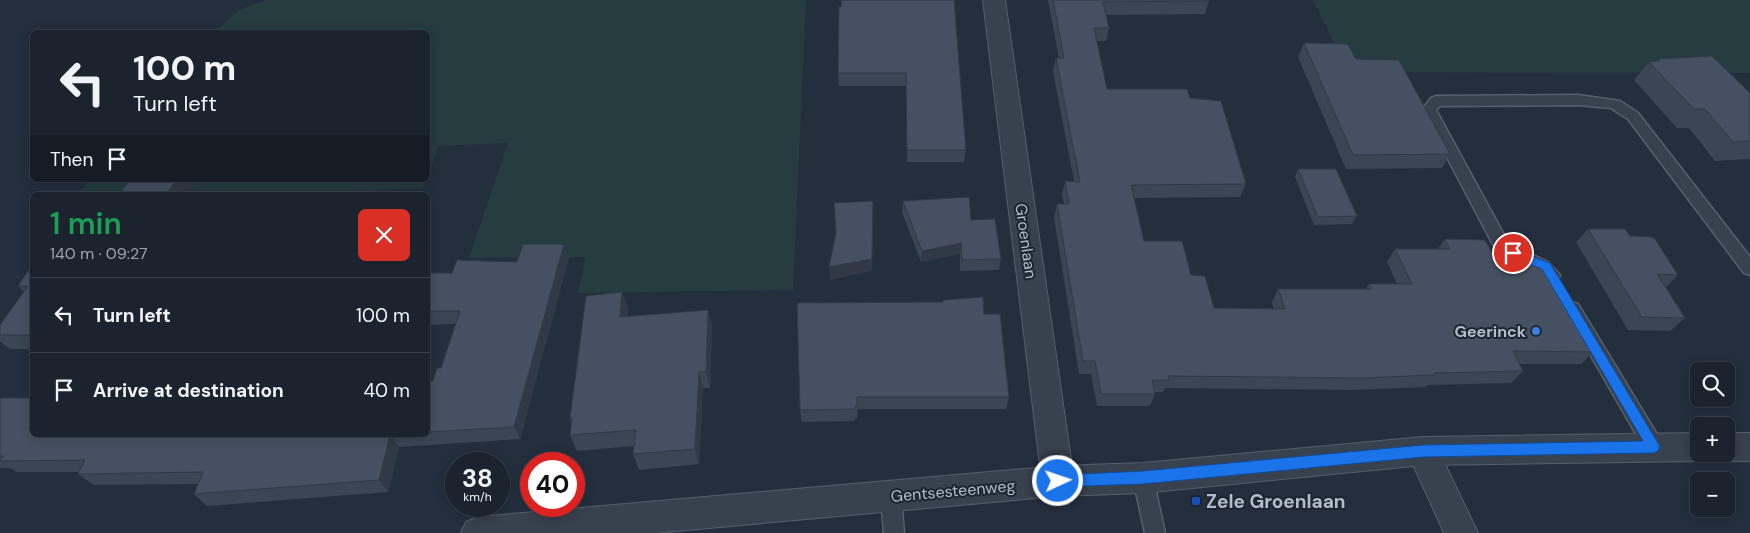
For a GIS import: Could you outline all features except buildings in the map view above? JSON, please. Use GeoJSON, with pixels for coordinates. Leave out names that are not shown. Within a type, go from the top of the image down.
{"type":"FeatureCollection","features":[{"type":"Feature","properties":{"kind":"street","name":"Groenlaan"},"geometry":{"type":"LineString","coordinates":[[994,0],[1058,481]]}},
{"type":"Feature","properties":{"kind":"street","name":"Gentsesteenweg"},"geometry":{"type":"LineString","coordinates":[[478,533],[1058,481],[1143,478],[1423,451],[1690,447]]}},
{"type":"Feature","properties":{"kind":"street"},"geometry":{"type":"LineString","coordinates":[[1735,447],[1750,447]]}},
{"type":"Feature","properties":{"kind":"street"},"geometry":{"type":"LineString","coordinates":[[1423,451],[1461,533]]}},
{"type":"Feature","properties":{"kind":"lane"},"geometry":{"type":"LineString","coordinates":[[1654,447],[1546,266],[1525,259],[1503,248],[1429,110],[1436,101],[1578,100],[1615,104],[1633,116],[1750,269]]}},
{"type":"Feature","properties":{"kind":"lane"},"geometry":{"type":"LineString","coordinates":[[1143,478],[1155,533]]}},
{"type":"Feature","properties":{"kind":"lane"},"geometry":{"type":"LineString","coordinates":[[891,496],[894,533]]}},
{"type":"Feature","properties":{"kind":"green space"},"geometry":{"type":"Polygon","coordinates":[[[266,0],[806,0],[793,290],[578,293],[586,257],[469,258],[508,143],[438,146],[430,170],[430,30],[217,30],[239,10],[266,0]]]}},
{"type":"Feature","properties":{"kind":"green space"},"geometry":{"type":"Polygon","coordinates":[[[1313,0],[1750,0],[1750,73],[1349,72],[1313,0]]]}},
{"type":"Feature","properties":{"kind":"green space"},"geometry":{"type":"Polygon","coordinates":[[[88,182],[425,182],[423,188],[326,192],[80,192],[88,182]]]}},
{"type":"Feature","properties":{"kind":"place","name":"Geerinck"},"geometry":{"type":"Point","coordinates":[1536,331]}},
{"type":"Feature","properties":{"kind":"place","name":"Zele Groenlaan"},"geometry":{"type":"Point","coordinates":[1196,501]}},
{"type":"Feature","properties":{"kind":"route"},"geometry":{"type":"LineString","coordinates":[[1058,481],[1143,478],[1423,451],[1654,447],[1546,266],[1513,253]]}}]}
